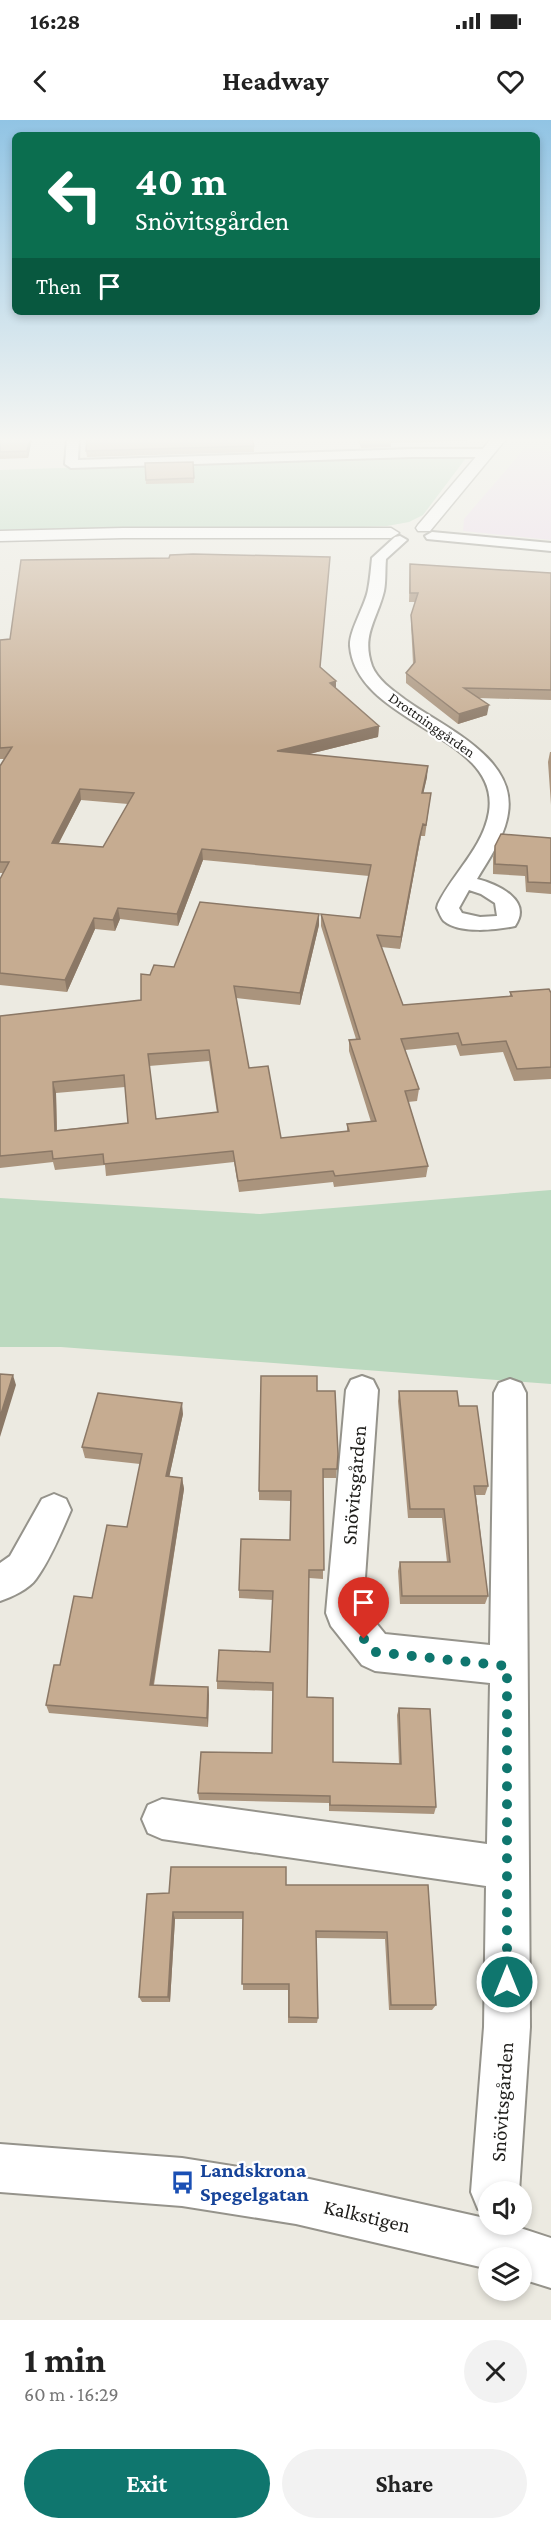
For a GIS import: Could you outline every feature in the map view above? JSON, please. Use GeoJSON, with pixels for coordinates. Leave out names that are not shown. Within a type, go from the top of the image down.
{"type":"FeatureCollection","features":[{"type":"Feature","properties":{"kind":"street","name":"Drottninggården"},"geometry":{"type":"LineString","coordinates":[[392,542],[379,558],[376,591],[358,645],[358,653],[370,678],[401,707],[467,749],[480,760],[494,780],[500,803],[499,812],[492,831],[464,883]]}},
{"type":"Feature","properties":{"kind":"street"},"geometry":{"type":"LineString","coordinates":[[507,542],[551,547]]}},
{"type":"Feature","properties":{"kind":"street","name":"Snövitsgården"},"geometry":{"type":"LineString","coordinates":[[362,1390],[344,1613],[375,1652],[507,1666]]}},
{"type":"Feature","properties":{"kind":"street","name":"Snövitsgården"},"geometry":{"type":"LineString","coordinates":[[496,2181],[507,2027],[510,1394]]}},
{"type":"Feature","properties":{"kind":"street"},"geometry":{"type":"LineString","coordinates":[[0,1584],[23,1568],[54,1510]]}},
{"type":"Feature","properties":{"kind":"street"},"geometry":{"type":"LineString","coordinates":[[162,1820],[507,1868]]}},
{"type":"Feature","properties":{"kind":"street","name":"Kalkstigen"},"geometry":{"type":"LineString","coordinates":[[0,2168],[182,2182],[478,2232]]}},
{"type":"Feature","properties":{"kind":"street","name":"Kalkstigen"},"geometry":{"type":"LineString","coordinates":[[493,2235],[551,2263]]}},
{"type":"Feature","properties":{"kind":"green space"},"geometry":{"type":"Polygon","coordinates":[[[551,1190],[551,1384],[61,1347],[0,1347],[0,1198],[260,1214],[551,1190]]]}},
{"type":"Feature","properties":{"kind":"building"},"geometry":{"type":"Polygon","coordinates":[[[170,555],[330,557],[320,667],[336,681],[330,683],[379,726],[277,751],[428,766],[422,793],[431,793],[426,825],[423,824],[419,840],[401,937],[377,935],[403,1005],[512,996],[510,992],[549,989],[551,993],[551,1067],[517,1069],[506,1041],[462,1045],[458,1033],[401,1039],[419,1089],[405,1091],[428,1166],[335,1176],[333,1171],[238,1181],[233,1151],[104,1164],[103,1154],[53,1159],[52,1151],[0,1156],[0,1016],[141,1000],[141,974],[150,975],[154,965],[174,967],[200,902],[319,914],[300,993],[234,986],[249,1068],[268,1066],[281,1138],[349,1131],[347,1124],[376,1121],[349,1040],[360,1039],[321,914],[360,918],[371,865],[202,849],[177,914],[118,908],[113,920],[94,918],[65,980],[0,973],[0,879],[9,862],[0,862],[0,766],[12,747],[0,748],[0,640],[10,639],[21,560],[169,558],[170,555]],[[80,789],[52,843],[103,847],[134,793],[80,789]],[[209,1050],[148,1054],[156,1119],[218,1112],[209,1050]],[[124,1075],[53,1082],[55,1131],[128,1123],[124,1075]]]}},
{"type":"Feature","properties":{"kind":"building"},"geometry":{"type":"Polygon","coordinates":[[[410,564],[551,573],[551,690],[464,688],[489,705],[459,714],[406,673],[415,662],[411,615],[418,593],[410,593],[410,564]]]}},
{"type":"Feature","properties":{"kind":"building"},"geometry":{"type":"Polygon","coordinates":[[[501,834],[551,838],[551,883],[528,882],[527,866],[495,864],[495,846],[501,834]]]}},
{"type":"Feature","properties":{"kind":"building"},"geometry":{"type":"Polygon","coordinates":[[[0,1374],[13,1375],[0,1417],[0,1374]]]}},
{"type":"Feature","properties":{"kind":"building"},"geometry":{"type":"Polygon","coordinates":[[[261,1376],[317,1376],[317,1391],[335,1391],[337,1469],[323,1469],[324,1570],[309,1570],[307,1697],[333,1698],[333,1762],[401,1764],[399,1708],[430,1709],[436,1807],[330,1805],[330,1796],[198,1793],[201,1752],[272,1753],[273,1683],[217,1681],[219,1650],[270,1652],[273,1591],[239,1590],[241,1539],[290,1540],[291,1491],[259,1491],[261,1376]]]}},
{"type":"Feature","properties":{"kind":"building"},"geometry":{"type":"Polygon","coordinates":[[[399,1391],[457,1391],[459,1406],[477,1406],[488,1486],[474,1486],[488,1596],[402,1596],[400,1562],[450,1562],[444,1509],[410,1509],[399,1391]]]}},
{"type":"Feature","properties":{"kind":"building"},"geometry":{"type":"Polygon","coordinates":[[[98,1393],[182,1403],[166,1476],[182,1478],[150,1685],[208,1687],[207,1718],[46,1705],[54,1665],[60,1665],[74,1596],[92,1598],[107,1525],[127,1527],[142,1454],[82,1447],[98,1393]]]}},
{"type":"Feature","properties":{"kind":"building"},"geometry":{"type":"Polygon","coordinates":[[[171,1867],[286,1867],[286,1885],[428,1885],[436,2005],[391,2005],[387,1932],[316,1931],[318,2018],[289,2017],[289,1984],[242,1984],[243,1912],[173,1912],[168,1997],[139,1997],[147,1894],[169,1893],[171,1867]]]}},
{"type":"Feature","properties":{"kind":"place","name":"Landskrona Spegelgatan"},"geometry":{"type":"Point","coordinates":[182,2182]}},
{"type":"Feature","properties":{"kind":"route"},"geometry":{"type":"LineString","coordinates":[[364,1639],[375,1652],[507,1666],[507,1982]]}}]}
